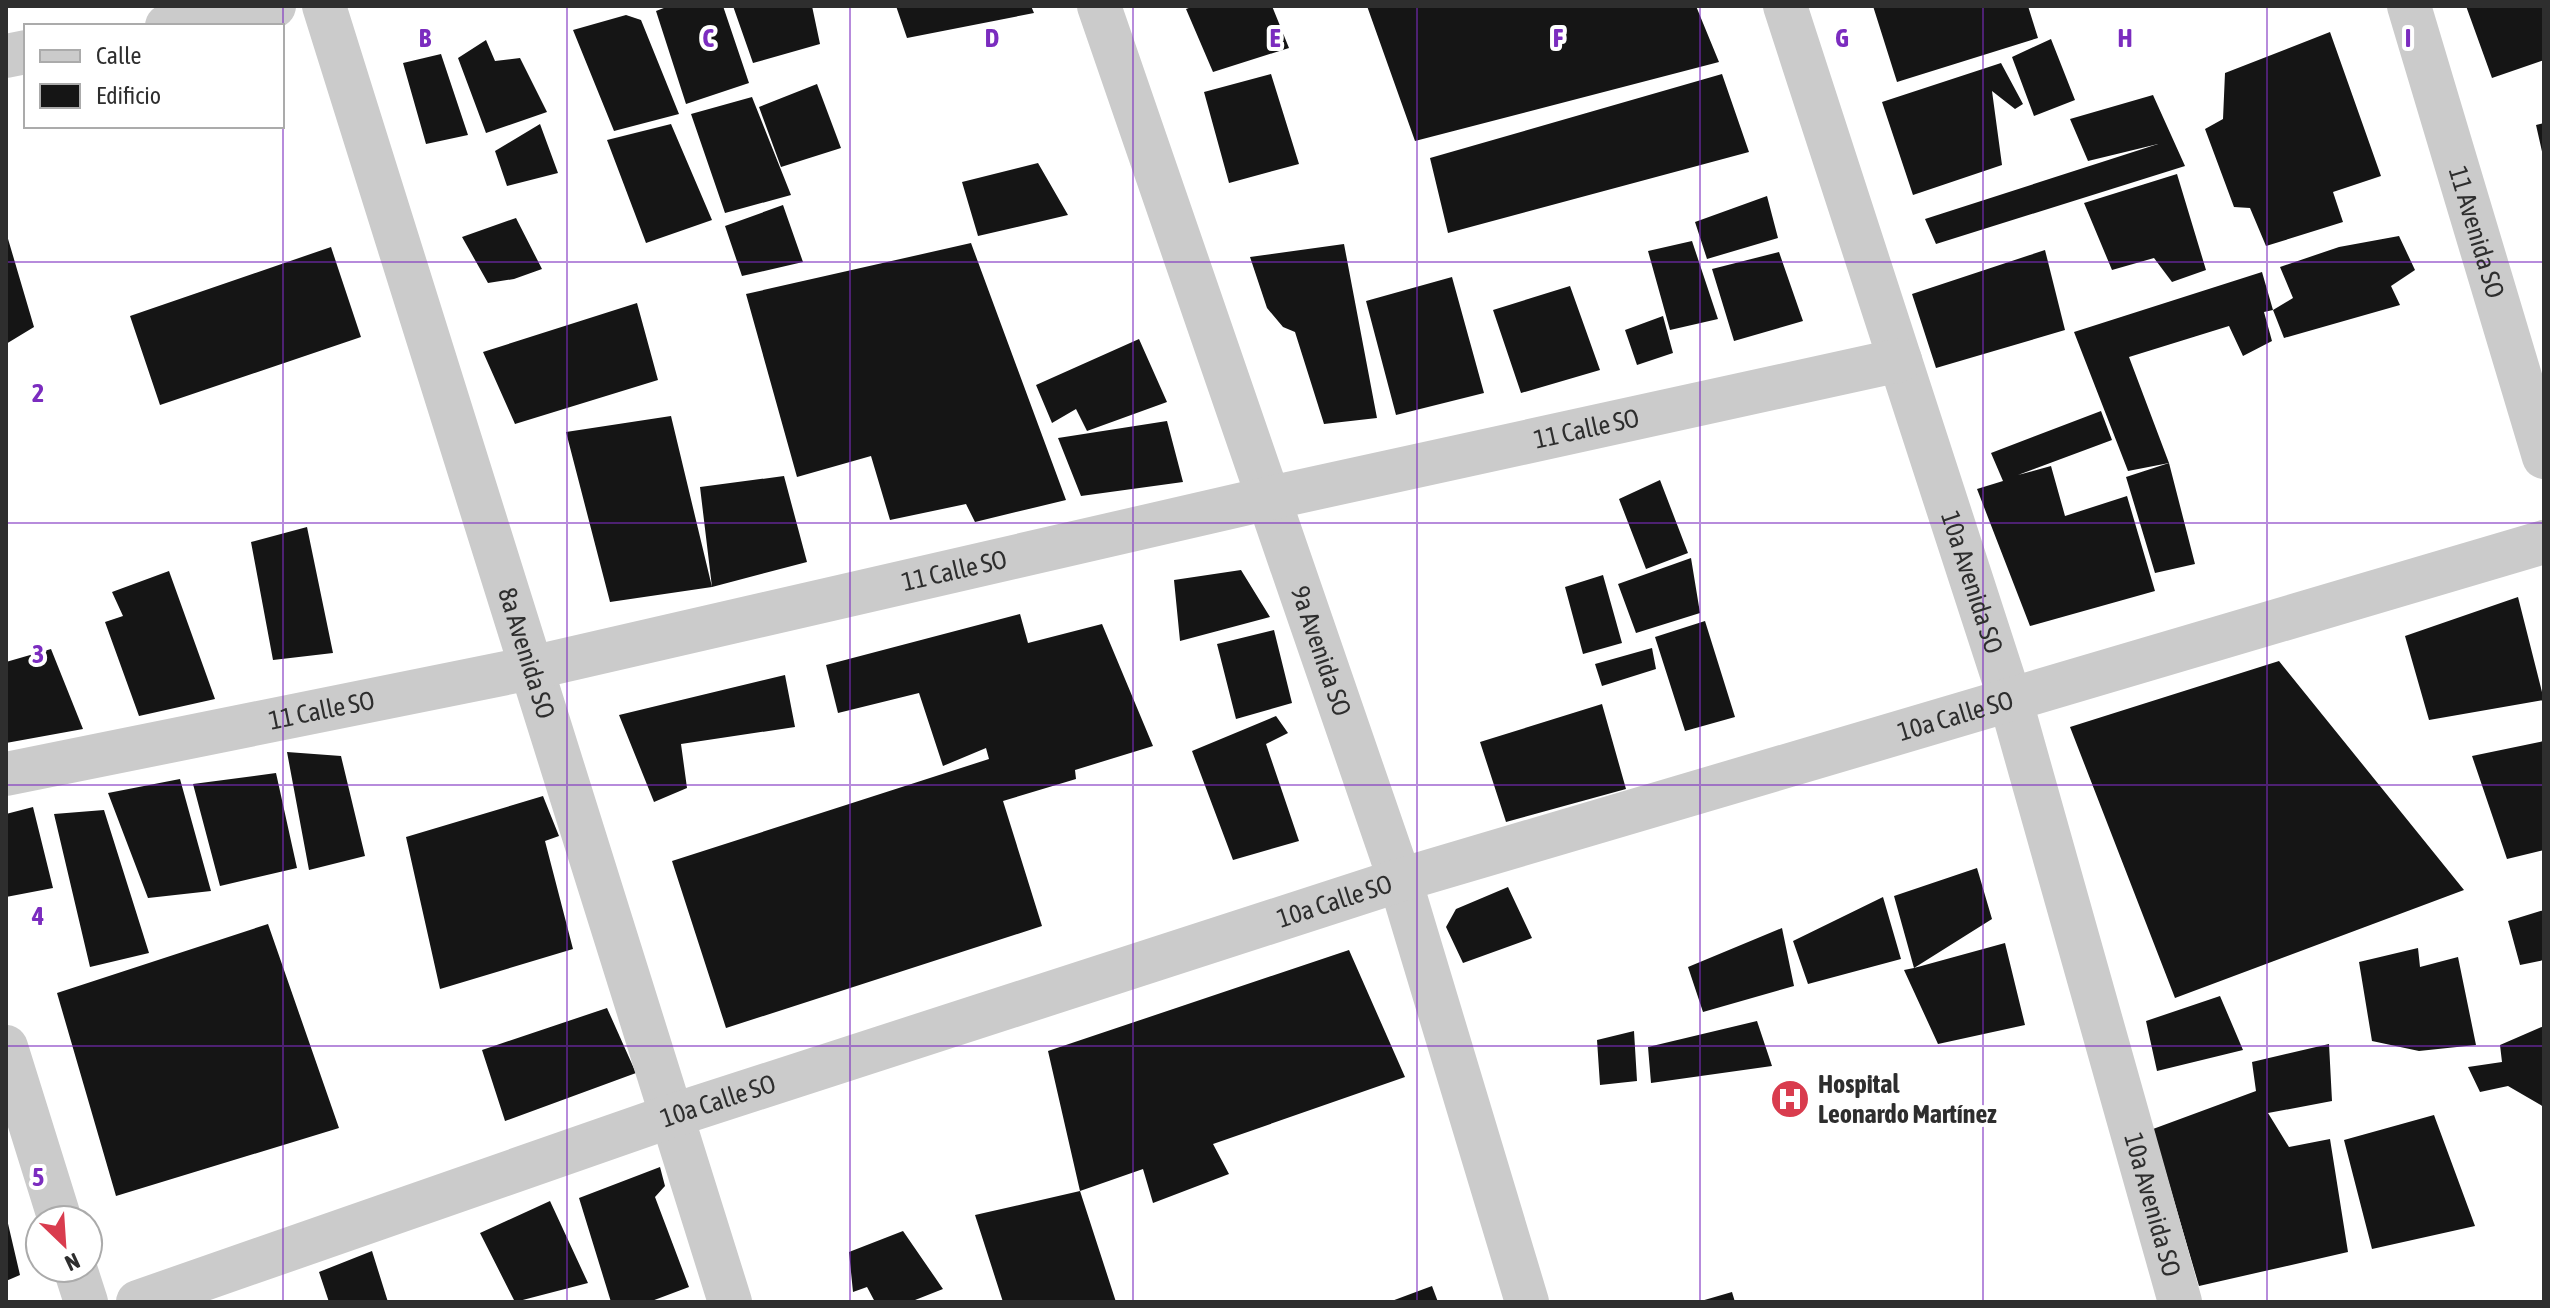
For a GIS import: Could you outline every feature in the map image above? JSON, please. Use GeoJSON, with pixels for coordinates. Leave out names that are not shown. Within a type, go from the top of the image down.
{"type":"FeatureCollection","features":[{"type":"Feature","properties":{"kind":"street"},"geometry":{"type":"LineString","coordinates":[[178,24],[274,6]]}},
{"type":"Feature","properties":{"kind":"street","name":"8a Avenida SO"},"geometry":{"type":"LineString","coordinates":[[324,6],[730,1302]]}},
{"type":"Feature","properties":{"kind":"street","name":"9a Avenida SO"},"geometry":{"type":"LineString","coordinates":[[1099,6],[1400,880],[1527,1302]]}},
{"type":"Feature","properties":{"kind":"street","name":"10a Avenida SO"},"geometry":{"type":"LineString","coordinates":[[1785,6],[2011,702],[2180,1302]]}},
{"type":"Feature","properties":{"kind":"street","name":"11 Avenida SO"},"geometry":{"type":"LineString","coordinates":[[2409,6],[2544,457]]}},
{"type":"Feature","properties":{"kind":"street","name":"11 Calle SO"},"geometry":{"type":"LineString","coordinates":[[6,774],[531,668],[1270,498],[1900,360]]}},
{"type":"Feature","properties":{"kind":"street","name":"10a Calle SO"},"geometry":{"type":"LineString","coordinates":[[138,1302],[671,1116],[1400,880],[2011,702],[2544,542]]}},
{"type":"Feature","properties":{"kind":"street"},"geometry":{"type":"LineString","coordinates":[[6,1047],[55,1204]]}},
{"type":"Feature","properties":{"kind":"building"},"geometry":{"type":"Polygon","coordinates":[[[669,6],[723,6],[749,83],[686,104],[656,11],[669,6]]]}},
{"type":"Feature","properties":{"kind":"building"},"geometry":{"type":"Polygon","coordinates":[[[733,6],[812,6],[820,44],[753,63],[733,6]]]}},
{"type":"Feature","properties":{"kind":"building"},"geometry":{"type":"Polygon","coordinates":[[[896,6],[1031,6],[1034,13],[907,38],[896,6]]]}},
{"type":"Feature","properties":{"kind":"building"},"geometry":{"type":"Polygon","coordinates":[[[1194,6],[1272,6],[1289,48],[1213,72],[1186,9],[1194,6]]]}},
{"type":"Feature","properties":{"kind":"building"},"geometry":{"type":"Polygon","coordinates":[[[1367,6],[1696,6],[1719,62],[1415,141],[1367,6]]]}},
{"type":"Feature","properties":{"kind":"building"},"geometry":{"type":"Polygon","coordinates":[[[1873,6],[2028,6],[2038,38],[1897,82],[1873,6]]]}},
{"type":"Feature","properties":{"kind":"building"},"geometry":{"type":"Polygon","coordinates":[[[2466,6],[2544,6],[2544,60],[2492,78],[2466,6]]]}},
{"type":"Feature","properties":{"kind":"building"},"geometry":{"type":"Polygon","coordinates":[[[626,15],[641,20],[679,114],[614,131],[573,30],[626,15]]]}},
{"type":"Feature","properties":{"kind":"building"},"geometry":{"type":"Polygon","coordinates":[[[2330,32],[2381,176],[2333,192],[2343,222],[2266,246],[2250,208],[2234,207],[2205,129],[2223,119],[2225,73],[2330,32]]]}},
{"type":"Feature","properties":{"kind":"building"},"geometry":{"type":"Polygon","coordinates":[[[2051,39],[2075,100],[2034,116],[2012,57],[2051,39]]]}},
{"type":"Feature","properties":{"kind":"building"},"geometry":{"type":"Polygon","coordinates":[[[486,40],[495,61],[520,58],[547,112],[486,133],[458,58],[486,40]]]}},
{"type":"Feature","properties":{"kind":"building"},"geometry":{"type":"Polygon","coordinates":[[[441,54],[468,135],[426,144],[403,63],[441,54]]]}},
{"type":"Feature","properties":{"kind":"building"},"geometry":{"type":"Polygon","coordinates":[[[2001,63],[2023,104],[2015,109],[1992,91],[2002,165],[1913,195],[1882,102],[2001,63]]]}},
{"type":"Feature","properties":{"kind":"building"},"geometry":{"type":"Polygon","coordinates":[[[1271,74],[1299,164],[1229,183],[1204,92],[1271,74]]]}},
{"type":"Feature","properties":{"kind":"building"},"geometry":{"type":"Polygon","coordinates":[[[1722,74],[1749,152],[1448,233],[1430,158],[1722,74]]]}},
{"type":"Feature","properties":{"kind":"building"},"geometry":{"type":"Polygon","coordinates":[[[817,84],[841,148],[781,167],[759,107],[817,84]]]}},
{"type":"Feature","properties":{"kind":"building"},"geometry":{"type":"Polygon","coordinates":[[[2153,95],[2185,166],[1936,244],[1925,219],[2158,144],[2088,161],[2070,119],[2153,95]]]}},
{"type":"Feature","properties":{"kind":"building"},"geometry":{"type":"Polygon","coordinates":[[[752,97],[791,195],[725,213],[691,114],[752,97]]]}},
{"type":"Feature","properties":{"kind":"building"},"geometry":{"type":"Polygon","coordinates":[[[2544,123],[2544,156],[2543,156],[2536,125],[2544,123]]]}},
{"type":"Feature","properties":{"kind":"building"},"geometry":{"type":"Polygon","coordinates":[[[540,124],[558,173],[507,186],[495,151],[540,124]]]}},
{"type":"Feature","properties":{"kind":"building"},"geometry":{"type":"Polygon","coordinates":[[[671,124],[712,220],[646,243],[607,140],[671,124]]]}},
{"type":"Feature","properties":{"kind":"building"},"geometry":{"type":"Polygon","coordinates":[[[1038,163],[1068,215],[978,236],[962,182],[1038,163]]]}},
{"type":"Feature","properties":{"kind":"building"},"geometry":{"type":"Polygon","coordinates":[[[2177,174],[2206,270],[2172,282],[2154,258],[2112,270],[2084,203],[2177,174]]]}},
{"type":"Feature","properties":{"kind":"building"},"geometry":{"type":"Polygon","coordinates":[[[1767,196],[1778,238],[1707,259],[1695,222],[1767,196]]]}},
{"type":"Feature","properties":{"kind":"building"},"geometry":{"type":"Polygon","coordinates":[[[783,205],[803,262],[742,276],[725,226],[783,205]]]}},
{"type":"Feature","properties":{"kind":"building"},"geometry":{"type":"Polygon","coordinates":[[[516,218],[542,269],[514,279],[488,283],[462,237],[516,218]]]}},
{"type":"Feature","properties":{"kind":"building"},"geometry":{"type":"Polygon","coordinates":[[[6,232],[34,327],[6,344],[6,232]]]}},
{"type":"Feature","properties":{"kind":"building"},"geometry":{"type":"Polygon","coordinates":[[[2399,236],[2415,270],[2391,286],[2400,305],[2284,338],[2273,310],[2293,298],[2280,267],[2339,247],[2399,236]]]}},
{"type":"Feature","properties":{"kind":"building"},"geometry":{"type":"Polygon","coordinates":[[[1692,241],[1718,319],[1670,330],[1648,251],[1692,241]]]}},
{"type":"Feature","properties":{"kind":"building"},"geometry":{"type":"Polygon","coordinates":[[[971,243],[1066,500],[975,522],[966,504],[890,520],[871,456],[797,477],[746,294],[971,243]]]}},
{"type":"Feature","properties":{"kind":"building"},"geometry":{"type":"Polygon","coordinates":[[[1344,244],[1377,418],[1324,424],[1295,332],[1283,327],[1267,308],[1250,257],[1344,244]]]}},
{"type":"Feature","properties":{"kind":"building"},"geometry":{"type":"Polygon","coordinates":[[[331,247],[361,337],[160,405],[130,316],[331,247]]]}},
{"type":"Feature","properties":{"kind":"building"},"geometry":{"type":"Polygon","coordinates":[[[2045,250],[2065,330],[1936,368],[1912,294],[2045,250]]]}},
{"type":"Feature","properties":{"kind":"building"},"geometry":{"type":"Polygon","coordinates":[[[1779,252],[1803,321],[1734,341],[1712,269],[1779,252]]]}},
{"type":"Feature","properties":{"kind":"building"},"geometry":{"type":"Polygon","coordinates":[[[2262,272],[2273,310],[2264,312],[2272,341],[2243,356],[2229,326],[2129,357],[2169,463],[2128,471],[2074,332],[2262,272]]]}},
{"type":"Feature","properties":{"kind":"building"},"geometry":{"type":"Polygon","coordinates":[[[1452,277],[1484,393],[1396,415],[1366,301],[1452,277]]]}},
{"type":"Feature","properties":{"kind":"building"},"geometry":{"type":"Polygon","coordinates":[[[1570,286],[1600,370],[1521,393],[1493,310],[1570,286]]]}},
{"type":"Feature","properties":{"kind":"building"},"geometry":{"type":"Polygon","coordinates":[[[637,303],[658,380],[515,424],[483,352],[637,303]]]}},
{"type":"Feature","properties":{"kind":"building"},"geometry":{"type":"Polygon","coordinates":[[[1663,316],[1673,353],[1637,365],[1625,330],[1663,316]]]}},
{"type":"Feature","properties":{"kind":"building"},"geometry":{"type":"Polygon","coordinates":[[[1139,339],[1167,402],[1087,431],[1076,409],[1052,423],[1036,385],[1139,339]]]}},
{"type":"Feature","properties":{"kind":"building"},"geometry":{"type":"Polygon","coordinates":[[[2101,411],[2112,440],[2018,475],[2051,466],[2065,516],[2127,496],[2155,591],[2030,626],[1977,489],[2003,481],[1991,453],[2101,411]]]}},
{"type":"Feature","properties":{"kind":"building"},"geometry":{"type":"Polygon","coordinates":[[[671,416],[712,587],[610,602],[566,432],[671,416]]]}},
{"type":"Feature","properties":{"kind":"building"},"geometry":{"type":"Polygon","coordinates":[[[1167,421],[1183,482],[1081,496],[1058,438],[1167,421]]]}},
{"type":"Feature","properties":{"kind":"building"},"geometry":{"type":"Polygon","coordinates":[[[2169,463],[2195,564],[2155,573],[2126,477],[2169,463]]]}},
{"type":"Feature","properties":{"kind":"building"},"geometry":{"type":"Polygon","coordinates":[[[784,476],[807,562],[712,587],[700,487],[784,476]]]}},
{"type":"Feature","properties":{"kind":"building"},"geometry":{"type":"Polygon","coordinates":[[[1660,480],[1688,553],[1646,569],[1619,499],[1660,480]]]}},
{"type":"Feature","properties":{"kind":"building"},"geometry":{"type":"Polygon","coordinates":[[[307,527],[333,653],[273,660],[251,542],[307,527]]]}},
{"type":"Feature","properties":{"kind":"building"},"geometry":{"type":"Polygon","coordinates":[[[1691,558],[1700,613],[1636,633],[1618,584],[1691,558]]]}},
{"type":"Feature","properties":{"kind":"building"},"geometry":{"type":"Polygon","coordinates":[[[1241,570],[1270,617],[1180,641],[1174,580],[1241,570]]]}},
{"type":"Feature","properties":{"kind":"building"},"geometry":{"type":"Polygon","coordinates":[[[169,571],[215,699],[139,716],[105,622],[123,616],[112,592],[169,571]]]}},
{"type":"Feature","properties":{"kind":"building"},"geometry":{"type":"Polygon","coordinates":[[[1603,575],[1622,643],[1583,654],[1565,587],[1603,575]]]}},
{"type":"Feature","properties":{"kind":"building"},"geometry":{"type":"Polygon","coordinates":[[[2518,597],[2544,700],[2429,720],[2405,636],[2518,597]]]}},
{"type":"Feature","properties":{"kind":"building"},"geometry":{"type":"Polygon","coordinates":[[[1020,614],[1028,643],[1102,624],[1153,746],[1075,770],[1076,779],[1003,801],[1042,926],[726,1028],[672,861],[989,759],[986,748],[943,766],[919,693],[838,713],[826,665],[1020,614]]]}},
{"type":"Feature","properties":{"kind":"building"},"geometry":{"type":"Polygon","coordinates":[[[1705,621],[1735,717],[1685,731],[1655,637],[1705,621]]]}},
{"type":"Feature","properties":{"kind":"building"},"geometry":{"type":"Polygon","coordinates":[[[1274,630],[1292,703],[1236,719],[1217,644],[1274,630]]]}},
{"type":"Feature","properties":{"kind":"building"},"geometry":{"type":"Polygon","coordinates":[[[1652,648],[1656,669],[1602,686],[1595,664],[1652,648]]]}},
{"type":"Feature","properties":{"kind":"building"},"geometry":{"type":"Polygon","coordinates":[[[51,649],[83,729],[6,743],[6,662],[51,649]]]}},
{"type":"Feature","properties":{"kind":"building"},"geometry":{"type":"Polygon","coordinates":[[[2279,661],[2464,890],[2175,998],[2070,727],[2279,661]]]}},
{"type":"Feature","properties":{"kind":"building"},"geometry":{"type":"Polygon","coordinates":[[[785,675],[795,727],[681,744],[687,788],[654,802],[619,715],[785,675]]]}},
{"type":"Feature","properties":{"kind":"building"},"geometry":{"type":"Polygon","coordinates":[[[1602,704],[1626,789],[1506,822],[1480,742],[1602,704]]]}},
{"type":"Feature","properties":{"kind":"building"},"geometry":{"type":"Polygon","coordinates":[[[1276,716],[1288,733],[1266,744],[1299,841],[1233,860],[1192,751],[1276,716]]]}},
{"type":"Feature","properties":{"kind":"building"},"geometry":{"type":"Polygon","coordinates":[[[2544,741],[2544,850],[2507,859],[2472,756],[2544,741]]]}},
{"type":"Feature","properties":{"kind":"building"},"geometry":{"type":"Polygon","coordinates":[[[287,752],[341,756],[365,856],[309,870],[287,752]]]}},
{"type":"Feature","properties":{"kind":"building"},"geometry":{"type":"Polygon","coordinates":[[[276,773],[297,868],[220,886],[193,784],[276,773]]]}},
{"type":"Feature","properties":{"kind":"building"},"geometry":{"type":"Polygon","coordinates":[[[180,779],[211,891],[148,898],[108,793],[180,779]]]}},
{"type":"Feature","properties":{"kind":"building"},"geometry":{"type":"Polygon","coordinates":[[[543,796],[559,836],[545,841],[573,949],[440,989],[406,837],[543,796]]]}},
{"type":"Feature","properties":{"kind":"building"},"geometry":{"type":"Polygon","coordinates":[[[33,807],[53,888],[6,897],[6,814],[33,807]]]}},
{"type":"Feature","properties":{"kind":"building"},"geometry":{"type":"Polygon","coordinates":[[[104,810],[149,953],[90,967],[54,814],[104,810]]]}},
{"type":"Feature","properties":{"kind":"building"},"geometry":{"type":"Polygon","coordinates":[[[1977,868],[1992,919],[1914,968],[1894,896],[1977,868]]]}},
{"type":"Feature","properties":{"kind":"building"},"geometry":{"type":"Polygon","coordinates":[[[1508,887],[1532,938],[1463,963],[1446,927],[1456,909],[1508,887]]]}},
{"type":"Feature","properties":{"kind":"building"},"geometry":{"type":"Polygon","coordinates":[[[1883,897],[1901,959],[1808,984],[1793,941],[1883,897]]]}},
{"type":"Feature","properties":{"kind":"building"},"geometry":{"type":"Polygon","coordinates":[[[2544,910],[2544,960],[2520,965],[2508,921],[2544,910]]]}},
{"type":"Feature","properties":{"kind":"building"},"geometry":{"type":"Polygon","coordinates":[[[268,924],[339,1128],[116,1196],[57,993],[268,924]]]}},
{"type":"Feature","properties":{"kind":"building"},"geometry":{"type":"Polygon","coordinates":[[[1782,928],[1794,986],[1703,1012],[1688,967],[1782,928]]]}},
{"type":"Feature","properties":{"kind":"building"},"geometry":{"type":"Polygon","coordinates":[[[2005,943],[2025,1025],[1938,1044],[1904,970],[2005,943]]]}},
{"type":"Feature","properties":{"kind":"building"},"geometry":{"type":"Polygon","coordinates":[[[2418,948],[2420,967],[2458,957],[2476,1045],[2419,1051],[2372,1041],[2359,962],[2418,948]]]}},
{"type":"Feature","properties":{"kind":"building"},"geometry":{"type":"Polygon","coordinates":[[[1349,950],[1405,1077],[1213,1144],[1229,1174],[1153,1203],[1143,1169],[1080,1191],[1048,1051],[1349,950]]]}},
{"type":"Feature","properties":{"kind":"building"},"geometry":{"type":"Polygon","coordinates":[[[2220,996],[2243,1050],[2157,1071],[2146,1021],[2220,996]]]}},
{"type":"Feature","properties":{"kind":"building"},"geometry":{"type":"Polygon","coordinates":[[[607,1008],[636,1073],[505,1121],[482,1050],[607,1008]]]}},
{"type":"Feature","properties":{"kind":"building"},"geometry":{"type":"Polygon","coordinates":[[[1757,1021],[1772,1066],[1651,1083],[1648,1047],[1757,1021]]]}},
{"type":"Feature","properties":{"kind":"building"},"geometry":{"type":"Polygon","coordinates":[[[2544,1026],[2544,1107],[2508,1086],[2480,1092],[2468,1067],[2502,1062],[2500,1045],[2544,1026]]]}},
{"type":"Feature","properties":{"kind":"building"},"geometry":{"type":"Polygon","coordinates":[[[1634,1031],[1637,1081],[1600,1085],[1597,1040],[1634,1031]]]}},
{"type":"Feature","properties":{"kind":"building"},"geometry":{"type":"Polygon","coordinates":[[[2329,1044],[2332,1101],[2268,1113],[2289,1147],[2330,1139],[2348,1252],[2199,1286],[2153,1129],[2256,1091],[2252,1062],[2329,1044]]]}},
{"type":"Feature","properties":{"kind":"building"},"geometry":{"type":"Polygon","coordinates":[[[2434,1115],[2475,1226],[2372,1249],[2344,1140],[2434,1115]]]}},
{"type":"Feature","properties":{"kind":"building"},"geometry":{"type":"Polygon","coordinates":[[[660,1167],[665,1186],[655,1197],[689,1287],[649,1302],[611,1302],[579,1198],[660,1167]]]}},
{"type":"Feature","properties":{"kind":"building"},"geometry":{"type":"Polygon","coordinates":[[[1080,1191],[1116,1302],[1003,1302],[975,1215],[1080,1191]]]}},
{"type":"Feature","properties":{"kind":"building"},"geometry":{"type":"Polygon","coordinates":[[[550,1201],[588,1283],[515,1302],[480,1233],[550,1201]]]}},
{"type":"Feature","properties":{"kind":"building"},"geometry":{"type":"Polygon","coordinates":[[[6,1215],[20,1275],[6,1281],[6,1215]]]}},
{"type":"Feature","properties":{"kind":"building"},"geometry":{"type":"Polygon","coordinates":[[[903,1231],[943,1289],[910,1302],[875,1302],[867,1287],[853,1292],[849,1252],[903,1231]]]}},
{"type":"Feature","properties":{"kind":"building"},"geometry":{"type":"Polygon","coordinates":[[[372,1251],[388,1302],[329,1302],[319,1272],[372,1251]]]}},
{"type":"Feature","properties":{"kind":"building"},"geometry":{"type":"Polygon","coordinates":[[[1432,1286],[1438,1302],[1389,1302],[1432,1286]]]}},
{"type":"Feature","properties":{"kind":"building"},"geometry":{"type":"Polygon","coordinates":[[[1732,1292],[1735,1302],[1701,1302],[1701,1301],[1732,1292]]]}},
{"type":"Feature","properties":{"kind":"place","name":"Hospital Leonardo Martínez"},"geometry":{"type":"Point","coordinates":[1790,1099]}}]}
